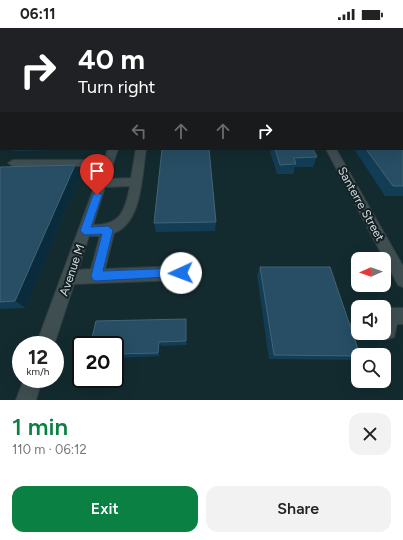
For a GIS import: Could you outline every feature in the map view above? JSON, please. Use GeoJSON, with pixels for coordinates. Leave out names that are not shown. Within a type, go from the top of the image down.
{"type":"FeatureCollection","features":[{"type":"Feature","properties":{"kind":"street","name":"Avenue M"},"geometry":{"type":"LineString","coordinates":[[49,336],[113,150]]}},
{"type":"Feature","properties":{"kind":"street"},"geometry":{"type":"LineString","coordinates":[[85,231],[108,230],[120,225],[129,212],[141,150]]}},
{"type":"Feature","properties":{"kind":"street","name":"Santerre Street"},"geometry":{"type":"LineString","coordinates":[[332,150],[403,280]]}},
{"type":"Feature","properties":{"kind":"street"},"geometry":{"type":"LineString","coordinates":[[13,163],[108,163]]}},
{"type":"Feature","properties":{"kind":"street"},"geometry":{"type":"LineString","coordinates":[[101,183],[135,182]]}},
{"type":"Feature","properties":{"kind":"street"},"geometry":{"type":"LineString","coordinates":[[96,276],[108,230]]}},
{"type":"Feature","properties":{"kind":"street"},"geometry":{"type":"LineString","coordinates":[[70,277],[181,273]]}},
{"type":"Feature","properties":{"kind":"street"},"geometry":{"type":"LineString","coordinates":[[391,316],[403,316]]}},
{"type":"Feature","properties":{"kind":"street"},"geometry":{"type":"LineString","coordinates":[[26,400],[31,388]]}},
{"type":"Feature","properties":{"kind":"shaded area"},"geometry":{"type":"Polygon","coordinates":[[[0,150],[403,150],[403,400],[0,400],[0,150]]]}},
{"type":"Feature","properties":{"kind":"building"},"geometry":{"type":"Polygon","coordinates":[[[162,150],[209,150],[216,222],[154,223],[162,150]]]}},
{"type":"Feature","properties":{"kind":"building"},"geometry":{"type":"Polygon","coordinates":[[[275,150],[314,150],[317,157],[294,158],[296,164],[280,165],[275,150]]]}},
{"type":"Feature","properties":{"kind":"building"},"geometry":{"type":"Polygon","coordinates":[[[367,150],[403,150],[403,186],[393,186],[367,150]]]}},
{"type":"Feature","properties":{"kind":"building"},"geometry":{"type":"Polygon","coordinates":[[[75,165],[15,301],[0,302],[0,167],[75,165]]]}},
{"type":"Feature","properties":{"kind":"building"},"geometry":{"type":"Polygon","coordinates":[[[260,267],[330,267],[351,329],[351,340],[355,340],[358,348],[351,348],[351,356],[274,355],[260,267]]]}},
{"type":"Feature","properties":{"kind":"building"},"geometry":{"type":"Polygon","coordinates":[[[186,319],[186,341],[159,342],[158,353],[124,354],[124,336],[92,336],[96,321],[186,319]]]}},
{"type":"Feature","properties":{"kind":"route"},"geometry":{"type":"LineString","coordinates":[[97,195],[85,231],[108,230],[96,276],[181,273]]}}]}
